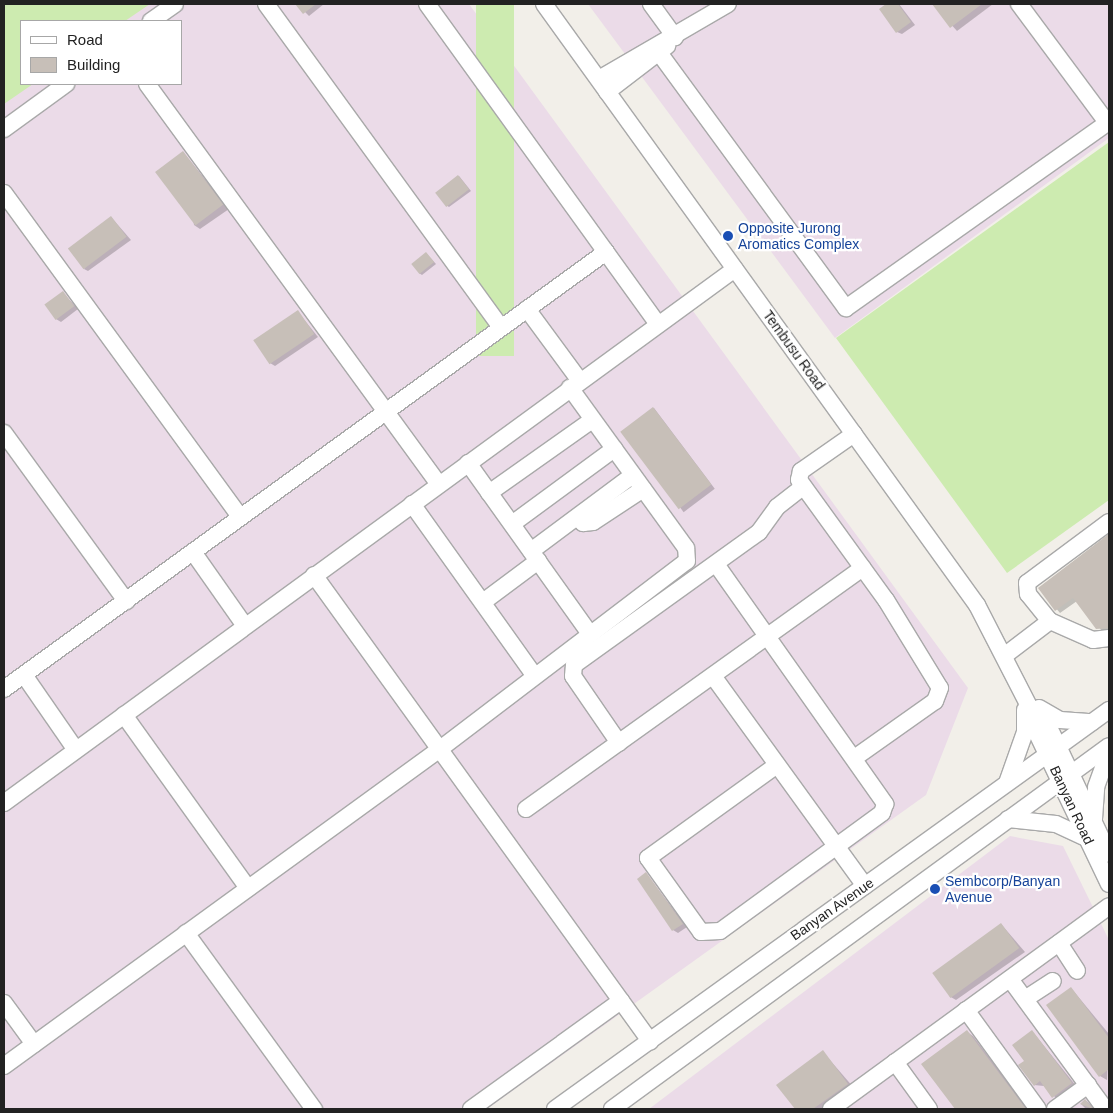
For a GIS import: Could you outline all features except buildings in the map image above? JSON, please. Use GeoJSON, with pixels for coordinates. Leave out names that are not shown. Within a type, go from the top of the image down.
{"type":"FeatureCollection","features":[{"type":"Feature","properties":{"kind":"street"},"geometry":{"type":"LineString","coordinates":[[152,20],[175,4]]}},
{"type":"Feature","properties":{"kind":"street"},"geometry":{"type":"LineString","coordinates":[[266,4],[501,328]]}},
{"type":"Feature","properties":{"kind":"street"},"geometry":{"type":"LineString","coordinates":[[427,4],[658,324]]}},
{"type":"Feature","properties":{"kind":"street","name":"Tembusu Road"},"geometry":{"type":"LineString","coordinates":[[544,4],[977,605],[1027,702],[1047,723],[1053,750]]}},
{"type":"Feature","properties":{"kind":"street"},"geometry":{"type":"LineString","coordinates":[[651,4],[675,37]]}},
{"type":"Feature","properties":{"kind":"street"},"geometry":{"type":"LineString","coordinates":[[603,85],[654,43],[675,37],[728,4]]}},
{"type":"Feature","properties":{"kind":"street"},"geometry":{"type":"LineString","coordinates":[[660,54],[846,308],[1108,123],[1019,4]]}},
{"type":"Feature","properties":{"kind":"street"},"geometry":{"type":"LineString","coordinates":[[603,85],[660,54],[675,37]]}},
{"type":"Feature","properties":{"kind":"street"},"geometry":{"type":"LineString","coordinates":[[4,129],[65,85]]}},
{"type":"Feature","properties":{"kind":"street"},"geometry":{"type":"LineString","coordinates":[[148,85],[439,484]]}},
{"type":"Feature","properties":{"kind":"street"},"geometry":{"type":"LineString","coordinates":[[4,193],[240,517]]}},
{"type":"Feature","properties":{"kind":"street"},"geometry":{"type":"LineString","coordinates":[[4,689],[606,252]]}},
{"type":"Feature","properties":{"kind":"street"},"geometry":{"type":"LineString","coordinates":[[4,803],[735,269]]}},
{"type":"Feature","properties":{"kind":"street"},"geometry":{"type":"LineString","coordinates":[[4,1066],[440,749],[534,675],[687,561],[686,548],[592,420],[575,385],[527,309]]}},
{"type":"Feature","properties":{"kind":"street"},"geometry":{"type":"LineString","coordinates":[[489,493],[592,420]]}},
{"type":"Feature","properties":{"kind":"street"},"geometry":{"type":"LineString","coordinates":[[4,433],[126,601]]}},
{"type":"Feature","properties":{"kind":"street"},"geometry":{"type":"LineString","coordinates":[[854,434],[801,471],[803,487],[864,568],[931,668],[940,694],[856,757]]}},
{"type":"Feature","properties":{"kind":"street"},"geometry":{"type":"LineString","coordinates":[[512,524],[614,449]]}},
{"type":"Feature","properties":{"kind":"street"},"geometry":{"type":"LineString","coordinates":[[468,463],[590,634]]}},
{"type":"Feature","properties":{"kind":"street"},"geometry":{"type":"LineString","coordinates":[[483,602],[578,517],[638,482]]}},
{"type":"Feature","properties":{"kind":"street"},"geometry":{"type":"LineString","coordinates":[[619,742],[573,676],[574,665],[759,532],[777,507],[803,487]]}},
{"type":"Feature","properties":{"kind":"street"},"geometry":{"type":"LineString","coordinates":[[412,504],[534,675]]}},
{"type":"Feature","properties":{"kind":"street"},"geometry":{"type":"LineString","coordinates":[[1109,522],[1028,579],[1028,594],[1050,621],[1093,640],[1109,638]]}},
{"type":"Feature","properties":{"kind":"street"},"geometry":{"type":"LineString","coordinates":[[193,552],[245,626]]}},
{"type":"Feature","properties":{"kind":"street"},"geometry":{"type":"LineString","coordinates":[[716,564],[856,757],[883,798],[884,809],[837,847],[720,931],[708,935],[696,928],[648,858],[777,764]]}},
{"type":"Feature","properties":{"kind":"street"},"geometry":{"type":"LineString","coordinates":[[526,809],[864,568]]}},
{"type":"Feature","properties":{"kind":"street"},"geometry":{"type":"LineString","coordinates":[[314,575],[650,1041]]}},
{"type":"Feature","properties":{"kind":"street"},"geometry":{"type":"LineString","coordinates":[[1004,656],[1050,621]]}},
{"type":"Feature","properties":{"kind":"street"},"geometry":{"type":"LineString","coordinates":[[24,675],[76,750]]}},
{"type":"Feature","properties":{"kind":"street"},"geometry":{"type":"LineString","coordinates":[[712,676],[865,886]]}},
{"type":"Feature","properties":{"kind":"street"},"geometry":{"type":"LineString","coordinates":[[1007,783],[1024,732],[1027,702],[1060,720],[1092,722]]}},
{"type":"Feature","properties":{"kind":"street","name":"Banyan Avenue"},"geometry":{"type":"LineString","coordinates":[[555,1109],[1109,710]]}},
{"type":"Feature","properties":{"kind":"street"},"geometry":{"type":"LineString","coordinates":[[124,715],[248,888]]}},
{"type":"Feature","properties":{"kind":"street"},"geometry":{"type":"LineString","coordinates":[[612,1109],[1109,746]]}},
{"type":"Feature","properties":{"kind":"street","name":"Banyan Road"},"geometry":{"type":"LineString","coordinates":[[1053,750],[1109,854]]}},
{"type":"Feature","properties":{"kind":"street"},"geometry":{"type":"LineString","coordinates":[[1094,823],[1096,787],[1109,751]]}},
{"type":"Feature","properties":{"kind":"street","name":"Banyan Road"},"geometry":{"type":"LineString","coordinates":[[1066,777],[1088,839],[1109,884]]}},
{"type":"Feature","properties":{"kind":"street"},"geometry":{"type":"LineString","coordinates":[[1008,819],[1056,824],[1088,839]]}},
{"type":"Feature","properties":{"kind":"street"},"geometry":{"type":"LineString","coordinates":[[831,1109],[1109,906]]}},
{"type":"Feature","properties":{"kind":"street"},"geometry":{"type":"LineString","coordinates":[[186,933],[314,1109]]}},
{"type":"Feature","properties":{"kind":"street"},"geometry":{"type":"LineString","coordinates":[[1060,943],[1077,971]]}},
{"type":"Feature","properties":{"kind":"street"},"geometry":{"type":"LineString","coordinates":[[1010,979],[1105,1109]]}},
{"type":"Feature","properties":{"kind":"street"},"geometry":{"type":"LineString","coordinates":[[1025,999],[1053,981]]}},
{"type":"Feature","properties":{"kind":"street"},"geometry":{"type":"LineString","coordinates":[[472,1109],[621,1001]]}},
{"type":"Feature","properties":{"kind":"street"},"geometry":{"type":"LineString","coordinates":[[4,1003],[34,1044]]}},
{"type":"Feature","properties":{"kind":"street"},"geometry":{"type":"LineString","coordinates":[[966,1010],[1038,1109]]}},
{"type":"Feature","properties":{"kind":"street"},"geometry":{"type":"LineString","coordinates":[[895,1062],[929,1109]]}},
{"type":"Feature","properties":{"kind":"street"},"geometry":{"type":"LineString","coordinates":[[1055,1109],[1088,1085]]}},
{"type":"Feature","properties":{"kind":"shaded area"},"geometry":{"type":"Polygon","coordinates":[[[137,4],[469,4],[968,688],[926,795],[487,1109],[4,1109],[4,95],[20,85],[182,85],[182,20],[113,20],[137,4]]]}},
{"type":"Feature","properties":{"kind":"shaded area"},"geometry":{"type":"Polygon","coordinates":[[[588,4],[1109,4],[1109,138],[835,338],[588,4]]]}},
{"type":"Feature","properties":{"kind":"shaded area"},"geometry":{"type":"Polygon","coordinates":[[[1010,836],[1063,846],[1109,940],[1109,1109],[649,1109],[1010,836]]]}},
{"type":"Feature","properties":{"kind":"green space"},"geometry":{"type":"Polygon","coordinates":[[[4,4],[150,4],[126,20],[20,20],[20,85],[32,85],[4,104],[4,4]]]}},
{"type":"Feature","properties":{"kind":"green space"},"geometry":{"type":"Polygon","coordinates":[[[476,4],[514,4],[514,356],[476,356],[476,4]]]}},
{"type":"Feature","properties":{"kind":"green space"},"geometry":{"type":"Polygon","coordinates":[[[1109,142],[1109,500],[1007,573],[836,338],[1109,142]]]}},
{"type":"Feature","properties":{"kind":"place","name":"Opposite Jurong Aromatics Complex"},"geometry":{"type":"Point","coordinates":[728,236]}},
{"type":"Feature","properties":{"kind":"place","name":"Sembcorp/Banyan Avenue"},"geometry":{"type":"Point","coordinates":[935,889]}}]}
